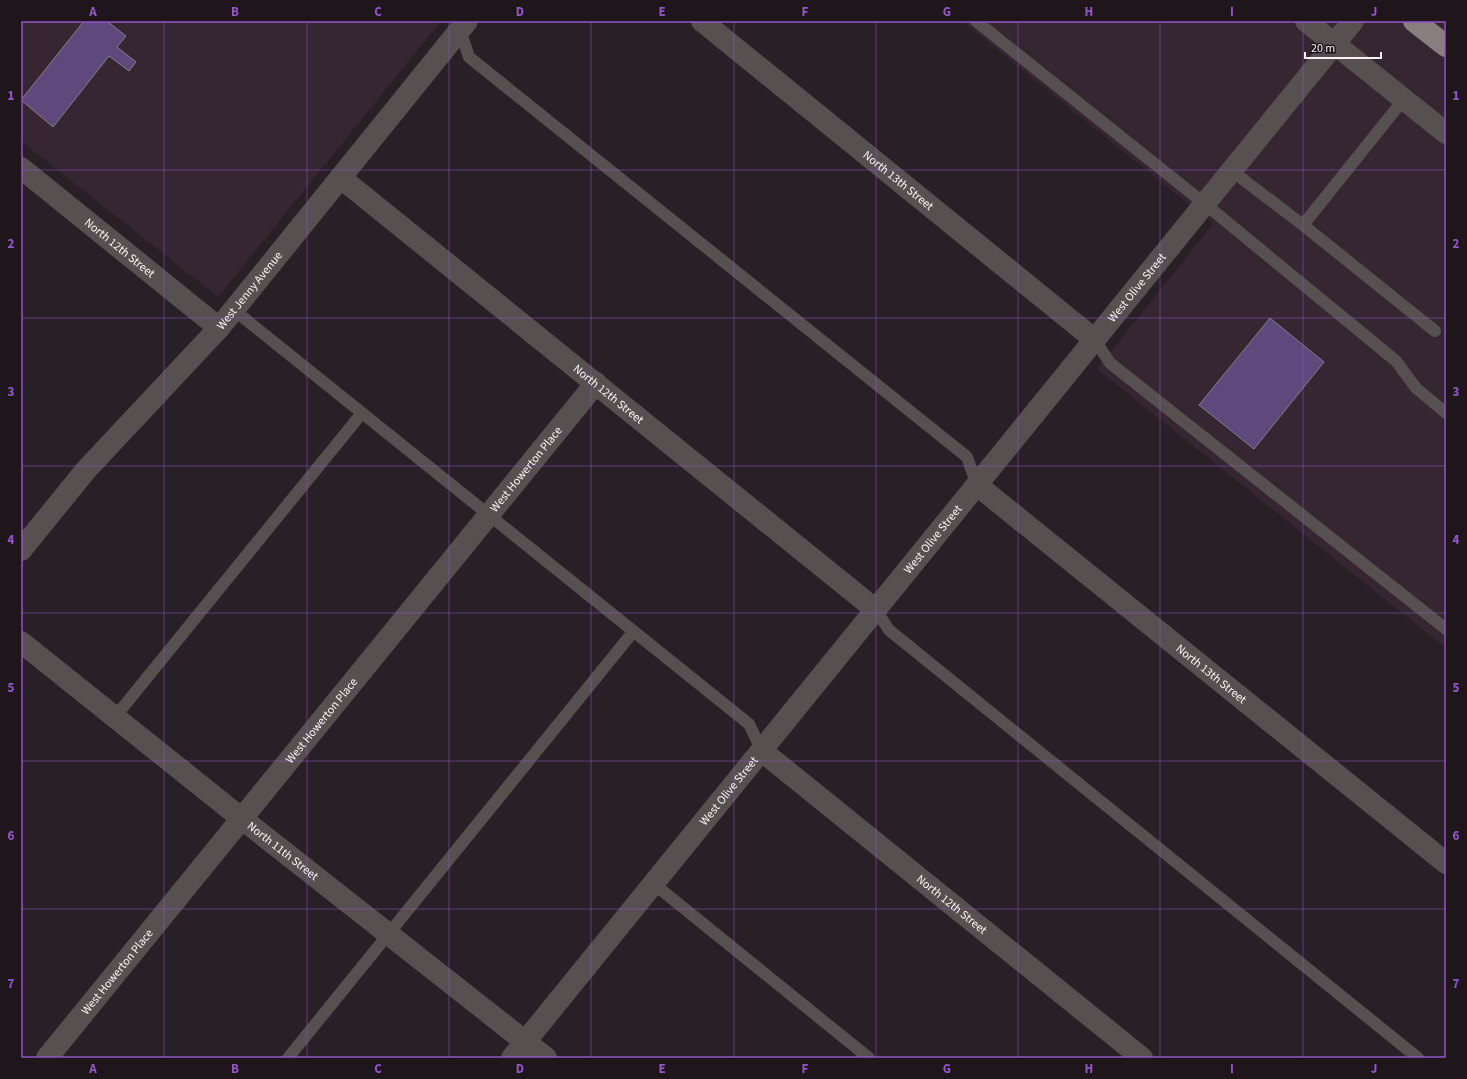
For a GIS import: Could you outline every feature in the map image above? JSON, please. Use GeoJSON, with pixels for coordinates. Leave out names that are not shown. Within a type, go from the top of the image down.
{"type":"FeatureCollection","features":[{"type":"Feature","properties":{"kind":"main road"},"geometry":{"type":"LineString","coordinates":[[1414,21],[1446,46]]}},
{"type":"Feature","properties":{"kind":"street","name":"North 13th Street"},"geometry":{"type":"LineString","coordinates":[[702,21],[1095,340]]}},
{"type":"Feature","properties":{"kind":"street"},"geometry":{"type":"LineString","coordinates":[[1306,21],[1446,133]]}},
{"type":"Feature","properties":{"kind":"street","name":"West Olive Street"},"geometry":{"type":"LineString","coordinates":[[512,1058],[1353,21]]}},
{"type":"Feature","properties":{"kind":"street","name":"West Jenny Avenue"},"geometry":{"type":"LineString","coordinates":[[21,550],[86,470],[219,328],[234,310],[341,178],[459,24]]}},
{"type":"Feature","properties":{"kind":"street","name":"North 12th Street"},"geometry":{"type":"LineString","coordinates":[[21,168],[219,328]]}},
{"type":"Feature","properties":{"kind":"street","name":"North 12th Street"},"geometry":{"type":"LineString","coordinates":[[341,178],[876,610]]}},
{"type":"Feature","properties":{"kind":"street","name":"West Howerton Place"},"geometry":{"type":"LineString","coordinates":[[47,1058],[596,383]]}},
{"type":"Feature","properties":{"kind":"street","name":"North 13th Street"},"geometry":{"type":"LineString","coordinates":[[977,485],[1443,855]]}},
{"type":"Feature","properties":{"kind":"street","name":"North 11th Street"},"geometry":{"type":"LineString","coordinates":[[21,642],[241,818],[546,1058]]}},
{"type":"Feature","properties":{"kind":"street","name":"North 12th Street"},"geometry":{"type":"LineString","coordinates":[[762,751],[1142,1058]]}},
{"type":"Feature","properties":{"kind":"lane"},"geometry":{"type":"LineString","coordinates":[[976,21],[1205,204],[1396,361],[1416,388],[1446,413]]}},
{"type":"Feature","properties":{"kind":"lane"},"geometry":{"type":"LineString","coordinates":[[459,24],[469,57],[967,457],[977,485]]}},
{"type":"Feature","properties":{"kind":"lane"},"geometry":{"type":"LineString","coordinates":[[1302,225],[1404,100]]}},
{"type":"Feature","properties":{"kind":"lane"},"geometry":{"type":"LineString","coordinates":[[1232,170],[1435,332]]}},
{"type":"Feature","properties":{"kind":"lane"},"geometry":{"type":"LineString","coordinates":[[234,310],[749,724],[762,751]]}},
{"type":"Feature","properties":{"kind":"lane"},"geometry":{"type":"LineString","coordinates":[[1095,340],[1110,362],[1446,629]]}},
{"type":"Feature","properties":{"kind":"lane"},"geometry":{"type":"LineString","coordinates":[[115,717],[362,413]]}},
{"type":"Feature","properties":{"kind":"lane"},"geometry":{"type":"LineString","coordinates":[[876,610],[888,630],[1418,1058]]}},
{"type":"Feature","properties":{"kind":"lane"},"geometry":{"type":"LineString","coordinates":[[288,1058],[633,632]]}},
{"type":"Feature","properties":{"kind":"lane"},"geometry":{"type":"LineString","coordinates":[[654,884],[870,1058]]}},
{"type":"Feature","properties":{"kind":"shaded area"},"geometry":{"type":"Polygon","coordinates":[[[21,21],[441,21],[218,297],[21,141],[21,21]]]}},
{"type":"Feature","properties":{"kind":"shaded area"},"geometry":{"type":"Polygon","coordinates":[[[962,21],[1446,21],[1446,648],[1097,369],[1213,224],[962,21]]]}},
{"type":"Feature","properties":{"kind":"building"},"geometry":{"type":"Polygon","coordinates":[[[84,21],[107,21],[126,36],[117,47],[136,62],[129,71],[109,56],[53,127],[21,100],[84,21]]]}},
{"type":"Feature","properties":{"kind":"building"},"geometry":{"type":"Polygon","coordinates":[[[1270,318],[1324,362],[1254,449],[1199,405],[1270,318]]]}}]}
